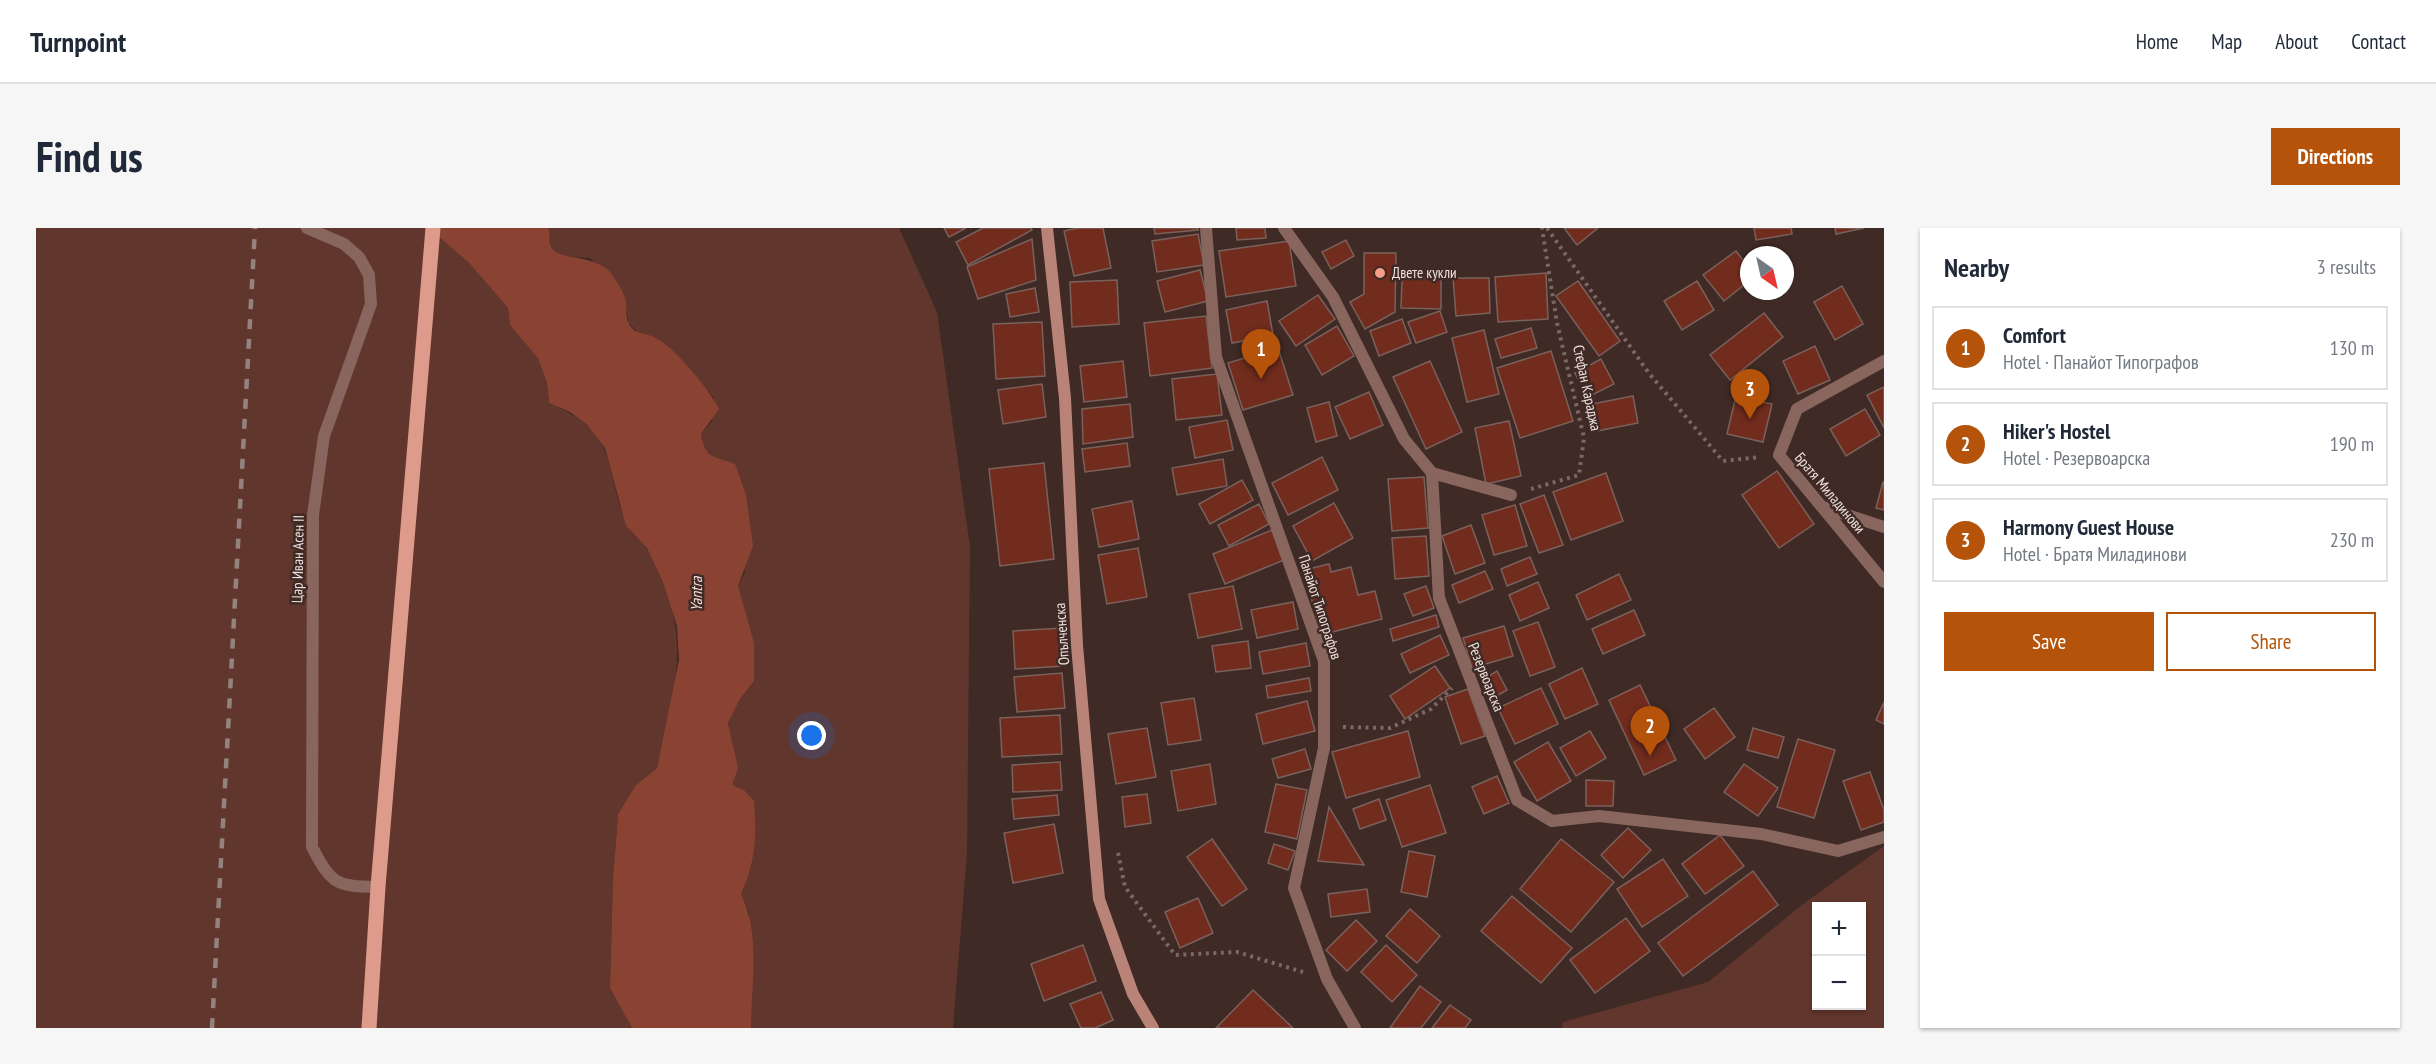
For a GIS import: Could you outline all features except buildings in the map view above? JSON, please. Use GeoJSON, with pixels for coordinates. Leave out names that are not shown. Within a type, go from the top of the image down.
{"type":"FeatureCollection","features":[{"type":"Feature","properties":{"kind":"main road"},"geometry":{"type":"LineString","coordinates":[[369,1028],[378,887],[433,228]]}},
{"type":"Feature","properties":{"kind":"street","name":"Цар Иван Асен II"},"geometry":{"type":"LineString","coordinates":[[307,228],[344,244],[359,257],[369,275],[371,304],[324,436],[314,515],[312,848],[326,875],[346,886],[378,887]]}},
{"type":"Feature","properties":{"kind":"street","name":"Панайот Типографов"},"geometry":{"type":"LineString","coordinates":[[1206,228],[1216,357],[1324,661],[1324,748],[1294,888],[1327,980],[1355,1028]]}},
{"type":"Feature","properties":{"kind":"street"},"geometry":{"type":"LineString","coordinates":[[1284,228],[1333,297],[1404,439],[1432,474],[1511,495]]}},
{"type":"Feature","properties":{"kind":"street","name":"Опълченска"},"geometry":{"type":"LineString","coordinates":[[1048,229],[1065,398],[1077,645],[1099,899],[1133,993],[1153,1028]]}},
{"type":"Feature","properties":{"kind":"street","name":"Братя Миладинови"},"geometry":{"type":"LineString","coordinates":[[1884,361],[1797,409],[1779,455],[1884,582]]}},
{"type":"Feature","properties":{"kind":"street","name":"Резервоарска"},"geometry":{"type":"LineString","coordinates":[[1432,474],[1439,598],[1517,800],[1552,821],[1599,816],[1761,834],[1838,851],[1884,837]]}},
{"type":"Feature","properties":{"kind":"street"},"geometry":{"type":"LineString","coordinates":[[1821,507],[1884,527]]}},
{"type":"Feature","properties":{"kind":"path","name":"Стефан Караджа"},"geometry":{"type":"LineString","coordinates":[[1511,495],[1579,475],[1582,456],[1584,438],[1557,323],[1542,228]]}},
{"type":"Feature","properties":{"kind":"path"},"geometry":{"type":"LineString","coordinates":[[1547,228],[1648,372],[1723,461],[1779,455]]}},
{"type":"Feature","properties":{"kind":"path"},"geometry":{"type":"LineString","coordinates":[[1324,727],[1390,728],[1431,709],[1453,687]]}},
{"type":"Feature","properties":{"kind":"path"},"geometry":{"type":"LineString","coordinates":[[1118,852],[1125,887],[1175,955],[1237,952],[1327,980]]}},
{"type":"Feature","properties":{"kind":"shaded area"},"geometry":{"type":"Polygon","coordinates":[[[36,228],[429,228],[470,264],[508,308],[510,325],[538,357],[547,383],[549,403],[571,414],[598,438],[610,467],[627,527],[646,547],[655,564],[671,605],[676,629],[677,652],[673,696],[657,768],[635,786],[618,814],[613,879],[610,987],[632,1028],[36,1028],[36,228]]]}},
{"type":"Feature","properties":{"kind":"shaded area"},"geometry":{"type":"Polygon","coordinates":[[[548,228],[899,228],[937,312],[970,547],[967,853],[953,1028],[751,1028],[749,912],[741,894],[750,871],[754,849],[754,801],[744,790],[732,785],[733,745],[728,723],[740,699],[754,681],[738,586],[745,572],[725,460],[711,458],[703,449],[701,434],[712,421],[714,398],[690,369],[656,338],[639,334],[628,322],[625,299],[590,258],[561,255],[552,248],[548,228]]]}},
{"type":"Feature","properties":{"kind":"shaded area"},"geometry":{"type":"Polygon","coordinates":[[[1884,846],[1884,1028],[1562,1028],[1563,1022],[1708,982],[1803,904],[1884,846]]]}},
{"type":"Feature","properties":{"kind":"water","name":"Yantra"},"geometry":{"type":"Polygon","coordinates":[[[429,228],[548,228],[550,244],[555,251],[595,263],[611,273],[625,298],[627,319],[632,328],[656,338],[682,359],[719,409],[701,434],[703,443],[712,456],[735,464],[746,495],[753,546],[738,586],[754,643],[754,681],[740,699],[728,723],[738,768],[732,785],[744,790],[754,801],[754,849],[750,871],[741,894],[751,926],[753,943],[751,1028],[632,1028],[610,988],[613,879],[618,814],[635,786],[657,768],[679,660],[677,626],[663,582],[647,548],[626,526],[605,448],[587,425],[570,412],[549,403],[547,383],[538,358],[510,325],[508,308],[470,264],[429,228]]]}},
{"type":"Feature","properties":{"kind":"railway"},"geometry":{"type":"LineString","coordinates":[[212,1028],[255,228]]}},
{"type":"Feature","properties":{"kind":"place","name":"Двете кукли"},"geometry":{"type":"Point","coordinates":[1380,273]}},
{"type":"Feature","properties":{"kind":"place","name":"Comfort"},"geometry":{"type":"Point","coordinates":[1261,379]}},
{"type":"Feature","properties":{"kind":"place","name":"Harmony Guest House"},"geometry":{"type":"Point","coordinates":[1750,419]}},
{"type":"Feature","properties":{"kind":"place","name":"Hiker's Hostel"},"geometry":{"type":"Point","coordinates":[1650,756]}}]}
